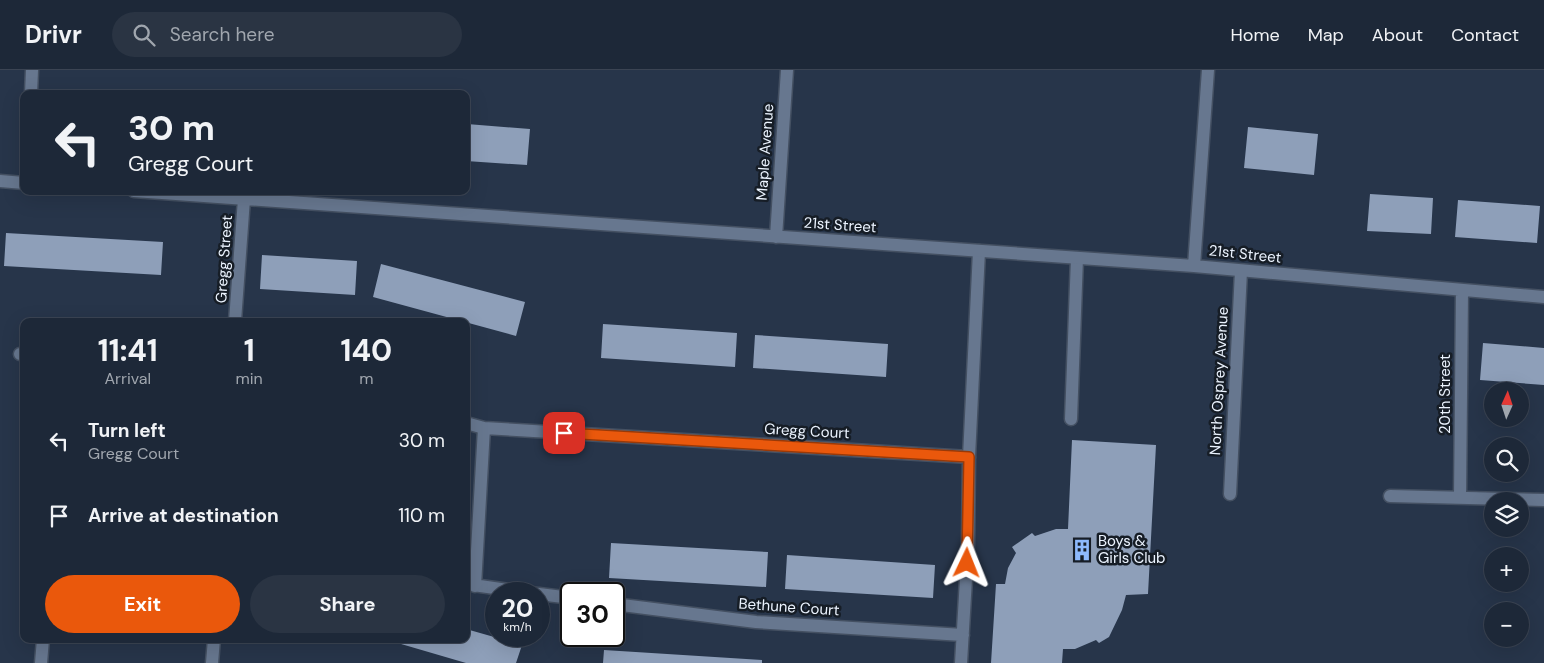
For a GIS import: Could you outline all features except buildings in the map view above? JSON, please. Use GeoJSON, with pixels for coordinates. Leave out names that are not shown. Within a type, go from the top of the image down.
{"type":"FeatureCollection","features":[{"type":"Feature","properties":{"kind":"street"},"geometry":{"type":"LineString","coordinates":[[31,90],[32,70]]}},
{"type":"Feature","properties":{"kind":"street","name":"Maple Avenue"},"geometry":{"type":"LineString","coordinates":[[776,237],[787,70]]}},
{"type":"Feature","properties":{"kind":"street"},"geometry":{"type":"LineString","coordinates":[[1194,266],[1208,70]]}},
{"type":"Feature","properties":{"kind":"street"},"geometry":{"type":"LineString","coordinates":[[0,181],[20,183]]}},
{"type":"Feature","properties":{"kind":"street","name":"21st Street"},"geometry":{"type":"LineString","coordinates":[[183,195],[1194,266],[1544,297]]}},
{"type":"Feature","properties":{"kind":"street","name":"Gregg Street"},"geometry":{"type":"LineString","coordinates":[[235,318],[244,200]]}},
{"type":"Feature","properties":{"kind":"street"},"geometry":{"type":"LineString","coordinates":[[961,663],[968,545],[969,457],[979,251]]}},
{"type":"Feature","properties":{"kind":"street"},"geometry":{"type":"LineString","coordinates":[[1071,419],[1077,258]]}},
{"type":"Feature","properties":{"kind":"street","name":"North Osprey Avenue"},"geometry":{"type":"LineString","coordinates":[[1230,494],[1241,271]]}},
{"type":"Feature","properties":{"kind":"street","name":"20th Street"},"geometry":{"type":"LineString","coordinates":[[1460,497],[1462,291]]}},
{"type":"Feature","properties":{"kind":"street","name":"Gregg Court"},"geometry":{"type":"LineString","coordinates":[[470,424],[484,428],[969,457]]}},
{"type":"Feature","properties":{"kind":"street"},"geometry":{"type":"LineString","coordinates":[[484,428],[470,585],[485,587]]}},
{"type":"Feature","properties":{"kind":"street"},"geometry":{"type":"LineString","coordinates":[[1390,496],[1544,500]]}},
{"type":"Feature","properties":{"kind":"street","name":"Bethune Court"},"geometry":{"type":"LineString","coordinates":[[625,605],[756,622],[963,635]]}},
{"type":"Feature","properties":{"kind":"street"},"geometry":{"type":"LineString","coordinates":[[41,663],[43,643]]}},
{"type":"Feature","properties":{"kind":"street"},"geometry":{"type":"LineString","coordinates":[[212,663],[214,643]]}},
{"type":"Feature","properties":{"kind":"place","name":"Boys & Girls Club"},"geometry":{"type":"Point","coordinates":[1082,550]}},
{"type":"Feature","properties":{"kind":"route"},"geometry":{"type":"LineString","coordinates":[[564,433],[969,457],[967,563]]}}]}
